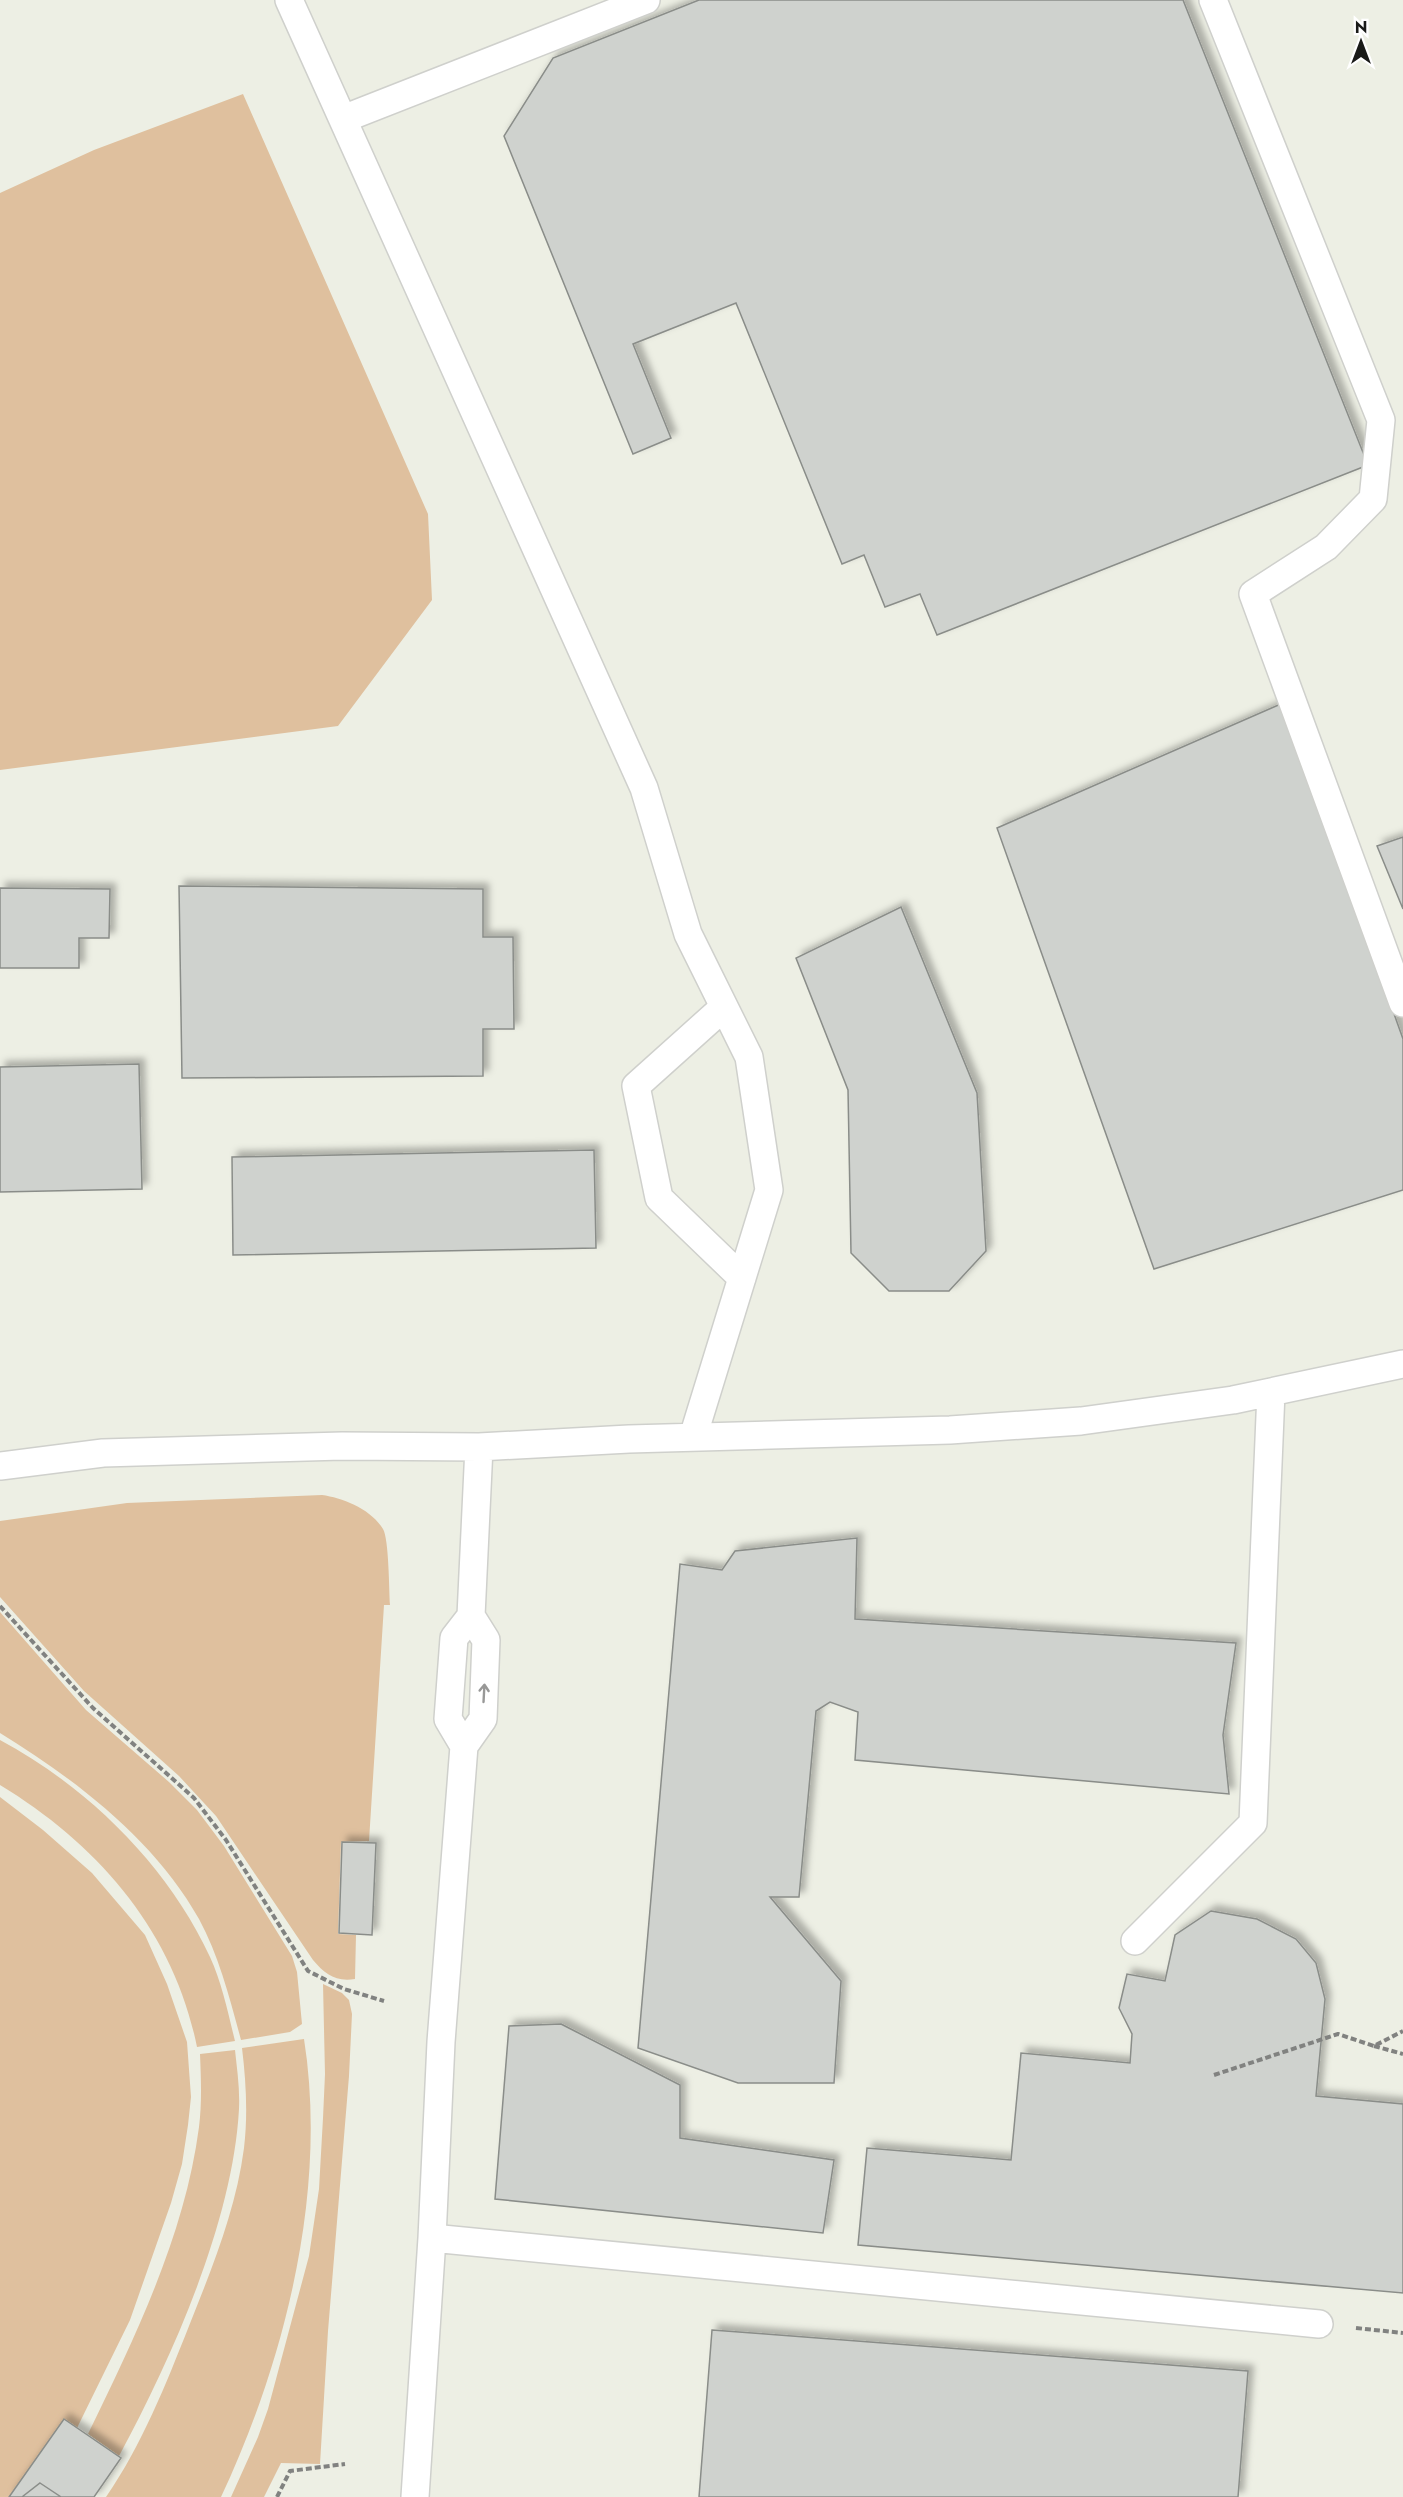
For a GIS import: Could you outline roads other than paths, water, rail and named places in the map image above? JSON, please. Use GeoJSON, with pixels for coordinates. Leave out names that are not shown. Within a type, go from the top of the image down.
{"type":"FeatureCollection","features":[{"type":"Feature","properties":{"kind":"lane"},"geometry":{"type":"LineString","coordinates":[[289,0],[644,788],[688,934],[749,1057],[769,1190],[693,1437]]}},
{"type":"Feature","properties":{"kind":"lane"},"geometry":{"type":"LineString","coordinates":[[342,119],[646,0]]}},
{"type":"Feature","properties":{"kind":"lane"},"geometry":{"type":"LineString","coordinates":[[1213,0],[1381,420],[1373,499],[1326,547],[1252,594],[1403,1003]]}},
{"type":"Feature","properties":{"kind":"lane"},"geometry":{"type":"LineString","coordinates":[[724,1007],[636,1086],[659,1198],[742,1278]]}},
{"type":"Feature","properties":{"kind":"lane"},"geometry":{"type":"LineString","coordinates":[[0,1466],[103,1453],[342,1446],[479,1447],[693,1437],[950,1430],[1081,1421],[1233,1400],[1403,1364]]}},
{"type":"Feature","properties":{"kind":"lane"},"geometry":{"type":"LineString","coordinates":[[1135,1941],[1253,1823],[1271,1392]]}},
{"type":"Feature","properties":{"kind":"lane"},"geometry":{"type":"LineString","coordinates":[[414,2497],[432,2238],[441,2042],[464,1746],[448,1719],[454,1638],[471,1616],[479,1447]]}},
{"type":"Feature","properties":{"kind":"lane"},"geometry":{"type":"LineString","coordinates":[[432,2238],[1319,2324]]}}]}
